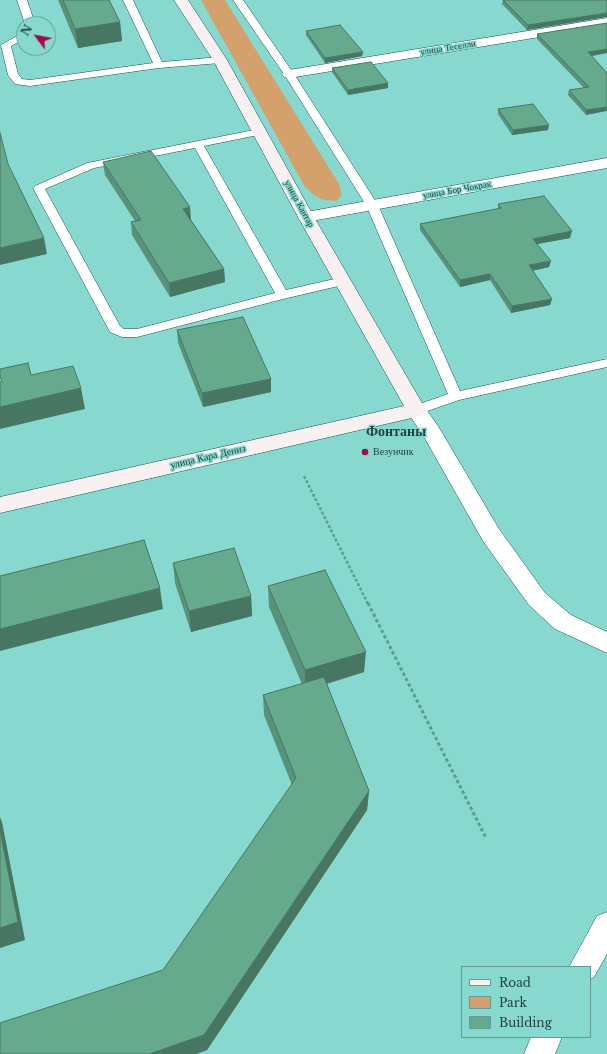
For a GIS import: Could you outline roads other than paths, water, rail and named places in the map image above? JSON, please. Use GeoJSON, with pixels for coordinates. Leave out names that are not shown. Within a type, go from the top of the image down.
{"type":"FeatureCollection","features":[{"type":"Feature","properties":{"kind":"main road","name":"улица Кантар"},"geometry":{"type":"LineString","coordinates":[[182,0],[220,60],[306,217],[416,410]]}},
{"type":"Feature","properties":{"kind":"main road","name":"улица Кара Дениз"},"geometry":{"type":"LineString","coordinates":[[0,504],[416,410]]}},
{"type":"Feature","properties":{"kind":"street","name":"улица Теселли"},"geometry":{"type":"LineString","coordinates":[[289,74],[607,22]]}},
{"type":"Feature","properties":{"kind":"street","name":"улица Бор Чокрак"},"geometry":{"type":"LineString","coordinates":[[306,217],[607,163]]}},
{"type":"Feature","properties":{"kind":"street"},"geometry":{"type":"LineString","coordinates":[[416,410],[431,431],[490,535],[537,599],[563,622],[607,643]]}},
{"type":"Feature","properties":{"kind":"street"},"geometry":{"type":"LineString","coordinates":[[585,966],[607,926]]}},
{"type":"Feature","properties":{"kind":"street"},"geometry":{"type":"LineString","coordinates":[[540,1054],[547,1038]]}},
{"type":"Feature","properties":{"kind":"lane"},"geometry":{"type":"LineString","coordinates":[[22,0],[27,16]]}},
{"type":"Feature","properties":{"kind":"lane"},"geometry":{"type":"LineString","coordinates":[[128,0],[159,65]]}},
{"type":"Feature","properties":{"kind":"lane"},"geometry":{"type":"LineString","coordinates":[[238,0],[289,74],[372,206],[456,396]]}},
{"type":"Feature","properties":{"kind":"lane"},"geometry":{"type":"LineString","coordinates":[[16,40],[6,45],[13,75],[19,82],[30,82],[159,65],[220,60]]}},
{"type":"Feature","properties":{"kind":"lane"},"geometry":{"type":"LineString","coordinates":[[260,132],[92,165],[39,188],[115,329],[122,333],[137,333],[282,295],[343,282]]}},
{"type":"Feature","properties":{"kind":"lane"},"geometry":{"type":"LineString","coordinates":[[198,144],[282,295]]}},
{"type":"Feature","properties":{"kind":"lane"},"geometry":{"type":"LineString","coordinates":[[416,410],[456,396],[607,363]]}},
{"type":"Feature","properties":{"kind":"place","name":"Везунчик"},"geometry":{"type":"Point","coordinates":[365,452]}},
{"type":"Feature","properties":{"kind":"district","name":"Фонтаны"},"geometry":{"type":"Point","coordinates":[396,432]}}]}
